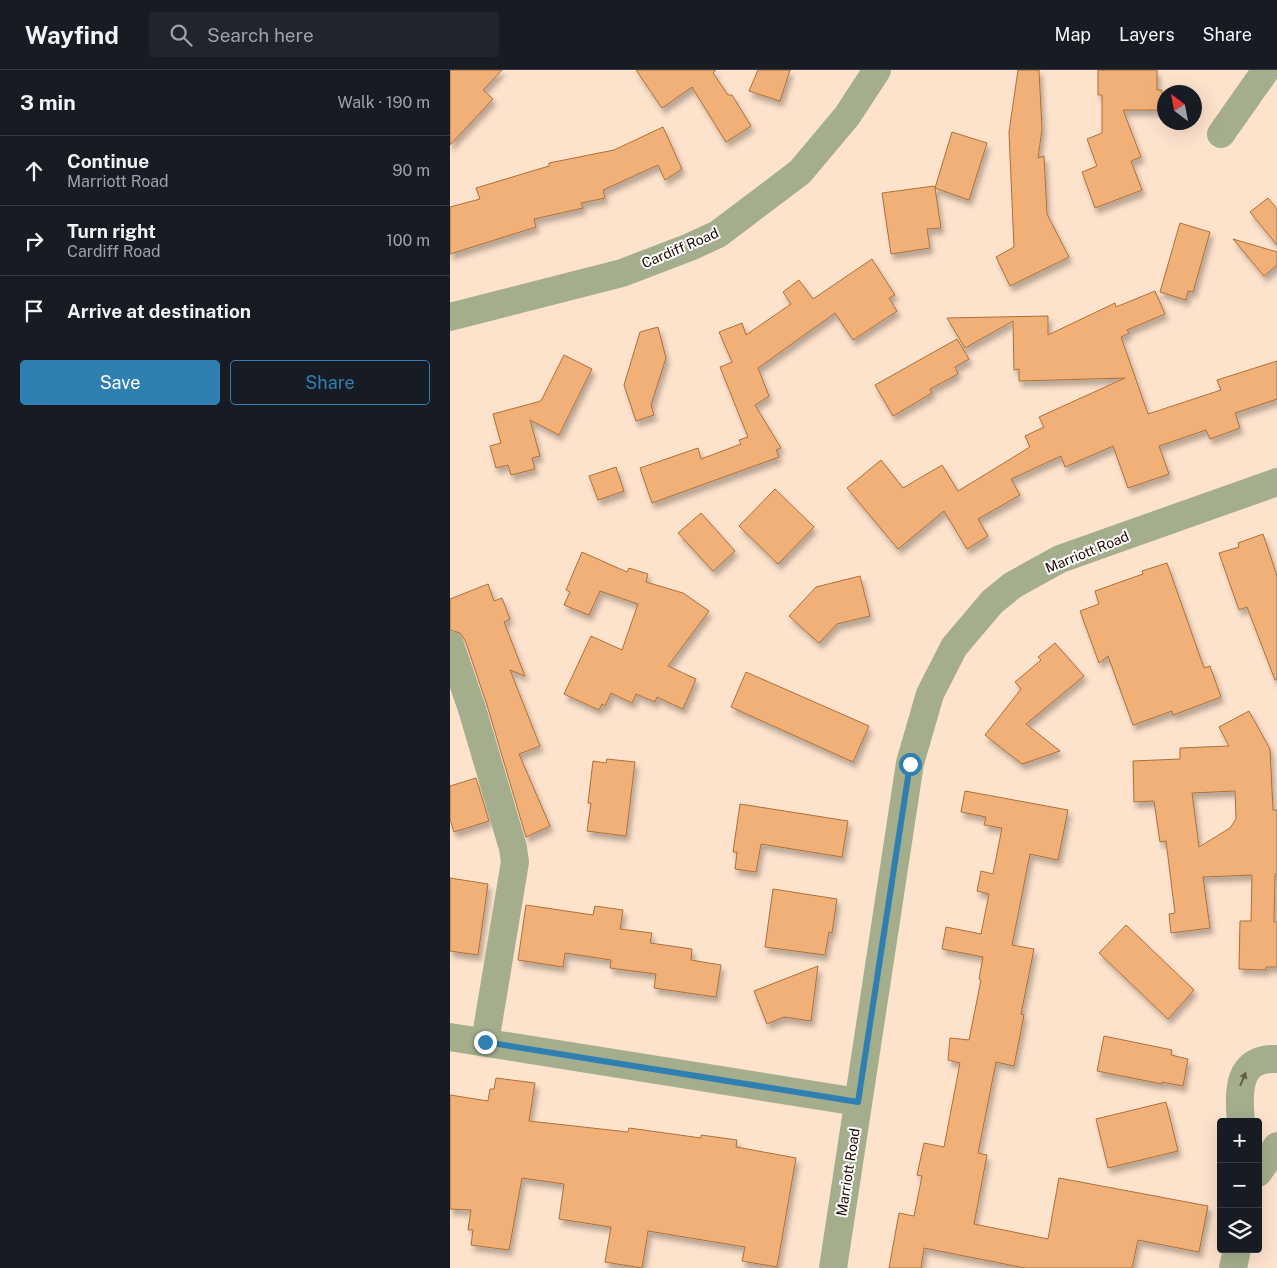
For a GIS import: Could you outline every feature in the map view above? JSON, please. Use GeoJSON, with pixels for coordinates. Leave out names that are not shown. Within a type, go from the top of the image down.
{"type":"FeatureCollection","features":[{"type":"Feature","properties":{"kind":"street","name":"Cardiff Road"},"geometry":{"type":"LineString","coordinates":[[450,318],[622,273],[690,247],[718,234],[800,172],[847,116],[878,70]]}},
{"type":"Feature","properties":{"kind":"street"},"geometry":{"type":"LineString","coordinates":[[1221,134],[1266,70]]}},
{"type":"Feature","properties":{"kind":"street","name":"Marriott Road"},"geometry":{"type":"LineString","coordinates":[[832,1268],[910,764],[930,694],[954,647],[992,602],[1014,585],[1060,559],[1277,482]]}},
{"type":"Feature","properties":{"kind":"street"},"geometry":{"type":"LineString","coordinates":[[450,645],[461,712],[513,848],[515,862],[485,1042]]}},
{"type":"Feature","properties":{"kind":"street"},"geometry":{"type":"LineString","coordinates":[[450,1037],[858,1102]]}},
{"type":"Feature","properties":{"kind":"street"},"geometry":{"type":"LineString","coordinates":[[1241,1118],[1240,1083],[1244,1074],[1259,1061],[1277,1058]]}},
{"type":"Feature","properties":{"kind":"street"},"geometry":{"type":"LineString","coordinates":[[1262,1168],[1277,1146]]}},
{"type":"Feature","properties":{"kind":"street"},"geometry":{"type":"LineString","coordinates":[[1233,1268],[1236,1253]]}},
{"type":"Feature","properties":{"kind":"building"},"geometry":{"type":"Polygon","coordinates":[[[450,70],[502,70],[483,90],[493,99],[450,145],[450,70]]]}},
{"type":"Feature","properties":{"kind":"building"},"geometry":{"type":"Polygon","coordinates":[[[636,70],[716,70],[713,73],[728,95],[732,95],[751,126],[726,142],[692,87],[662,108],[636,70]]]}},
{"type":"Feature","properties":{"kind":"building"},"geometry":{"type":"Polygon","coordinates":[[[758,70],[790,70],[780,101],[749,91],[758,70]]]}},
{"type":"Feature","properties":{"kind":"building"},"geometry":{"type":"Polygon","coordinates":[[[1018,70],[1039,70],[1042,129],[1038,158],[1044,156],[1047,214],[1069,257],[1010,286],[996,257],[1014,247],[1009,132],[1018,70]]]}},
{"type":"Feature","properties":{"kind":"building"},"geometry":{"type":"Polygon","coordinates":[[[1098,70],[1157,70],[1157,110],[1123,110],[1141,157],[1131,161],[1142,190],[1095,208],[1082,172],[1097,166],[1087,139],[1102,133],[1102,95],[1098,95],[1098,70]]]}},
{"type":"Feature","properties":{"kind":"building"},"geometry":{"type":"Polygon","coordinates":[[[663,127],[682,169],[665,180],[658,165],[603,190],[605,198],[581,203],[583,208],[534,219],[536,227],[450,254],[450,207],[480,199],[476,188],[549,166],[549,163],[614,150],[663,127]]]}},
{"type":"Feature","properties":{"kind":"building"},"geometry":{"type":"Polygon","coordinates":[[[952,132],[987,143],[969,200],[935,188],[952,132]]]}},
{"type":"Feature","properties":{"kind":"building"},"geometry":{"type":"Polygon","coordinates":[[[934,186],[941,228],[927,229],[930,248],[891,254],[882,193],[934,186]]]}},
{"type":"Feature","properties":{"kind":"building"},"geometry":{"type":"Polygon","coordinates":[[[1268,198],[1277,209],[1277,245],[1250,212],[1268,198]]]}},
{"type":"Feature","properties":{"kind":"building"},"geometry":{"type":"Polygon","coordinates":[[[1180,223],[1210,232],[1193,292],[1188,291],[1186,300],[1160,292],[1180,223]]]}},
{"type":"Feature","properties":{"kind":"building"},"geometry":{"type":"Polygon","coordinates":[[[1233,239],[1277,252],[1277,265],[1264,276],[1233,239]]]}},
{"type":"Feature","properties":{"kind":"building"},"geometry":{"type":"Polygon","coordinates":[[[872,259],[895,295],[889,298],[897,311],[853,340],[835,313],[758,368],[769,396],[755,405],[781,448],[776,450],[779,457],[652,503],[640,468],[698,448],[701,459],[741,444],[739,440],[748,437],[720,367],[732,362],[719,332],[742,323],[746,335],[791,304],[783,292],[799,280],[813,299],[872,259]]]}},
{"type":"Feature","properties":{"kind":"building"},"geometry":{"type":"Polygon","coordinates":[[[1155,291],[1165,314],[1127,330],[1129,333],[1121,337],[1148,414],[1221,390],[1217,380],[1277,361],[1277,399],[1235,413],[1240,428],[1210,439],[1206,430],[1159,446],[1169,474],[1128,488],[1113,446],[1065,467],[1061,456],[1011,479],[1020,495],[978,519],[988,536],[967,549],[944,511],[898,549],[847,488],[881,460],[903,488],[942,465],[958,491],[1030,447],[1025,436],[1044,427],[1039,417],[1125,378],[1019,381],[1019,369],[1014,370],[1013,321],[965,348],[947,318],[1048,316],[1048,335],[1115,303],[1116,307],[1155,291]]]}},
{"type":"Feature","properties":{"kind":"building"},"geometry":{"type":"Polygon","coordinates":[[[658,327],[666,358],[651,405],[654,415],[636,421],[624,385],[640,332],[658,327]]]}},
{"type":"Feature","properties":{"kind":"building"},"geometry":{"type":"Polygon","coordinates":[[[957,339],[969,359],[955,367],[958,374],[930,389],[932,393],[893,416],[875,385],[957,339]]]}},
{"type":"Feature","properties":{"kind":"building"},"geometry":{"type":"Polygon","coordinates":[[[564,355],[592,369],[559,435],[530,420],[540,456],[532,458],[535,469],[511,475],[508,465],[496,468],[490,446],[501,443],[493,414],[541,401],[564,355]]]}},
{"type":"Feature","properties":{"kind":"building"},"geometry":{"type":"Polygon","coordinates":[[[616,467],[624,491],[598,500],[589,476],[616,467]]]}},
{"type":"Feature","properties":{"kind":"building"},"geometry":{"type":"Polygon","coordinates":[[[775,489],[814,527],[778,564],[739,526],[775,489]]]}},
{"type":"Feature","properties":{"kind":"building"},"geometry":{"type":"Polygon","coordinates":[[[701,513],[735,551],[713,571],[678,533],[701,513]]]}},
{"type":"Feature","properties":{"kind":"building"},"geometry":{"type":"Polygon","coordinates":[[[1263,534],[1277,576],[1277,680],[1275,680],[1247,607],[1239,610],[1219,553],[1239,547],[1238,543],[1263,534]]]}},
{"type":"Feature","properties":{"kind":"building"},"geometry":{"type":"Polygon","coordinates":[[[582,552],[627,572],[629,568],[648,574],[646,582],[683,593],[709,611],[668,666],[696,679],[683,709],[657,697],[655,702],[636,694],[632,703],[611,693],[605,706],[602,704],[599,710],[564,694],[591,636],[622,650],[638,604],[600,591],[589,615],[564,605],[570,592],[566,590],[582,552]]]}},
{"type":"Feature","properties":{"kind":"building"},"geometry":{"type":"Polygon","coordinates":[[[1167,563],[1204,668],[1210,666],[1221,697],[1173,715],[1172,711],[1133,725],[1108,656],[1099,663],[1080,611],[1099,604],[1095,591],[1143,574],[1142,571],[1167,563]]]}},
{"type":"Feature","properties":{"kind":"building"},"geometry":{"type":"Polygon","coordinates":[[[860,576],[870,616],[837,624],[819,643],[789,616],[816,587],[860,576]]]}},
{"type":"Feature","properties":{"kind":"building"},"geometry":{"type":"Polygon","coordinates":[[[488,584],[494,601],[502,598],[510,619],[504,622],[525,676],[510,670],[540,746],[519,754],[550,826],[526,837],[487,705],[465,640],[460,633],[450,630],[450,599],[488,584]]]}},
{"type":"Feature","properties":{"kind":"building"},"geometry":{"type":"Polygon","coordinates":[[[1055,643],[1084,676],[1026,724],[1060,751],[1022,764],[985,735],[1021,689],[1015,682],[1041,660],[1038,657],[1055,643]]]}},
{"type":"Feature","properties":{"kind":"building"},"geometry":{"type":"Polygon","coordinates":[[[746,672],[869,726],[853,762],[731,707],[746,672]]]}},
{"type":"Feature","properties":{"kind":"building"},"geometry":{"type":"Polygon","coordinates":[[[1249,711],[1270,749],[1273,810],[1277,810],[1277,874],[1275,874],[1274,922],[1277,922],[1277,967],[1266,967],[1266,970],[1239,969],[1240,921],[1251,921],[1252,875],[1203,877],[1210,928],[1171,933],[1169,914],[1175,913],[1166,841],[1160,842],[1154,801],[1134,802],[1133,761],[1180,759],[1180,748],[1229,746],[1219,727],[1249,711]],[[1235,791],[1192,793],[1199,847],[1230,828],[1236,819],[1235,791]]]}},
{"type":"Feature","properties":{"kind":"building"},"geometry":{"type":"Polygon","coordinates":[[[607,759],[635,762],[626,836],[587,831],[591,803],[588,803],[593,761],[606,763],[607,759]]]}},
{"type":"Feature","properties":{"kind":"building"},"geometry":{"type":"Polygon","coordinates":[[[476,778],[489,821],[454,832],[450,819],[450,786],[476,778]]]}},
{"type":"Feature","properties":{"kind":"building"},"geometry":{"type":"Polygon","coordinates":[[[965,791],[1068,810],[1058,860],[1030,854],[1012,945],[1034,949],[1021,1014],[1024,1015],[1014,1066],[996,1062],[978,1153],[987,1155],[974,1224],[1048,1239],[1059,1178],[1208,1206],[1199,1252],[1138,1240],[1132,1268],[1025,1268],[924,1248],[921,1268],[889,1268],[899,1213],[914,1216],[922,1176],[917,1175],[924,1143],[944,1147],[960,1063],[948,1060],[950,1038],[969,1040],[981,980],[979,979],[983,957],[942,949],[946,927],[981,934],[989,894],[977,891],[981,871],[993,874],[1002,828],[984,825],[986,817],[961,812],[965,791]]]}},
{"type":"Feature","properties":{"kind":"building"},"geometry":{"type":"Polygon","coordinates":[[[740,804],[848,821],[842,857],[761,844],[756,872],[735,869],[737,852],[733,852],[740,804]]]}},
{"type":"Feature","properties":{"kind":"building"},"geometry":{"type":"Polygon","coordinates":[[[450,878],[488,884],[478,955],[450,951],[450,878]]]}},
{"type":"Feature","properties":{"kind":"building"},"geometry":{"type":"Polygon","coordinates":[[[773,889],[837,899],[832,933],[829,932],[825,955],[765,947],[773,889]]]}},
{"type":"Feature","properties":{"kind":"building"},"geometry":{"type":"Polygon","coordinates":[[[526,905],[593,915],[595,906],[623,910],[620,929],[652,933],[650,943],[692,949],[691,960],[721,965],[716,997],[654,988],[656,974],[610,968],[611,960],[565,953],[563,967],[518,960],[526,905]]]}},
{"type":"Feature","properties":{"kind":"building"},"geometry":{"type":"Polygon","coordinates":[[[1126,925],[1194,990],[1168,1019],[1099,953],[1126,925]]]}},
{"type":"Feature","properties":{"kind":"building"},"geometry":{"type":"Polygon","coordinates":[[[818,966],[811,1021],[784,1017],[767,1024],[754,991],[818,966]]]}},
{"type":"Feature","properties":{"kind":"building"},"geometry":{"type":"Polygon","coordinates":[[[1104,1036],[1172,1050],[1171,1055],[1188,1059],[1183,1086],[1162,1082],[1162,1084],[1097,1071],[1104,1036]]]}},
{"type":"Feature","properties":{"kind":"building"},"geometry":{"type":"Polygon","coordinates":[[[496,1078],[535,1083],[529,1121],[628,1132],[629,1128],[701,1138],[701,1135],[737,1140],[736,1147],[796,1158],[777,1267],[742,1261],[745,1247],[648,1231],[642,1268],[605,1262],[611,1227],[559,1219],[564,1184],[522,1178],[509,1250],[471,1245],[473,1230],[468,1230],[471,1210],[450,1209],[450,1095],[488,1101],[490,1089],[494,1089],[496,1078]]]}},
{"type":"Feature","properties":{"kind":"building"},"geometry":{"type":"Polygon","coordinates":[[[1166,1102],[1178,1151],[1108,1168],[1096,1119],[1166,1102]]]}},
{"type":"Feature","properties":{"kind":"route"},"geometry":{"type":"LineString","coordinates":[[485,1042],[858,1102],[910,764]]}}]}
